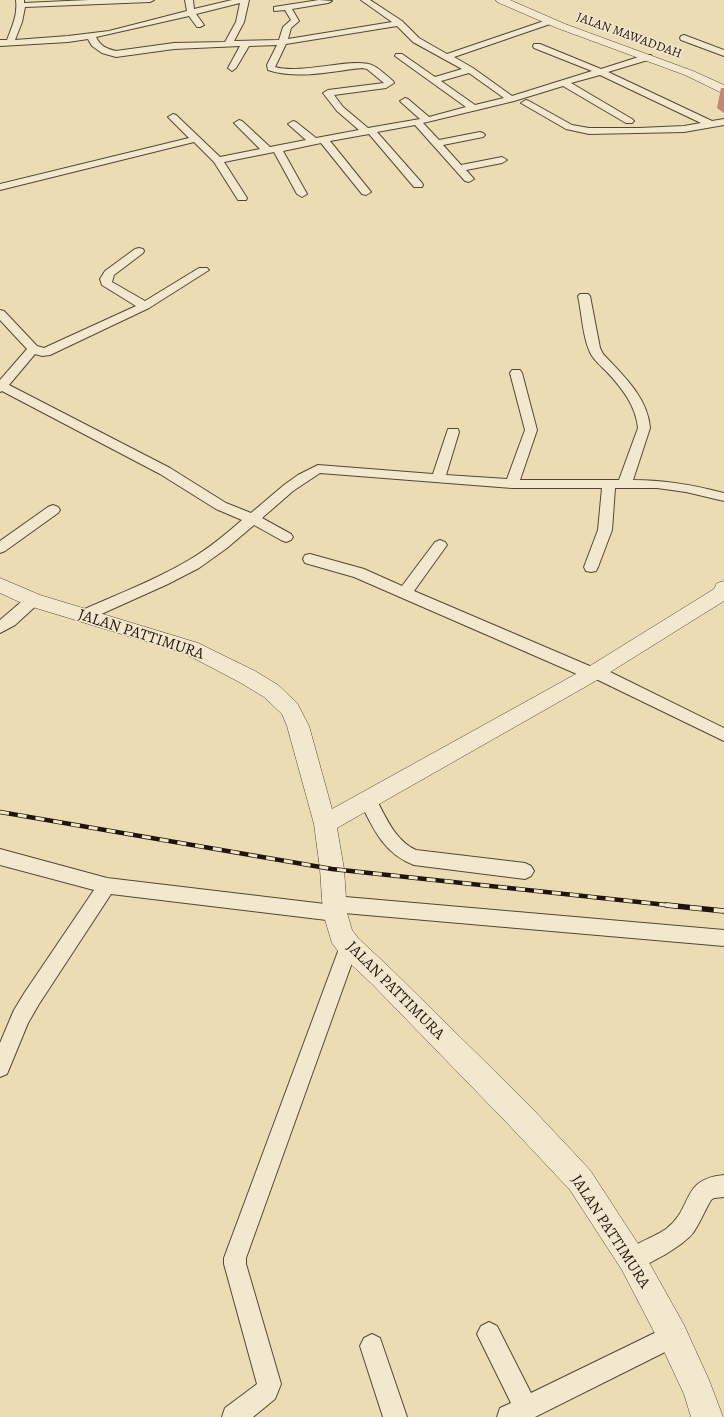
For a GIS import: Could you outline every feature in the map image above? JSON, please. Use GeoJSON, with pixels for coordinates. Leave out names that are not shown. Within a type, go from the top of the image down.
{"type":"FeatureCollection","features":[{"type":"Feature","properties":{"kind":"street"},"geometry":{"type":"LineString","coordinates":[[10,43],[21,3],[150,0]]}},
{"type":"Feature","properties":{"kind":"street"},"geometry":{"type":"LineString","coordinates":[[189,0],[191,13],[200,25]]}},
{"type":"Feature","properties":{"kind":"street"},"geometry":{"type":"LineString","coordinates":[[0,43],[91,36],[143,26],[242,0]]}},
{"type":"Feature","properties":{"kind":"street"},"geometry":{"type":"LineString","coordinates":[[228,44],[240,22],[245,0]]}},
{"type":"Feature","properties":{"kind":"street"},"geometry":{"type":"LineString","coordinates":[[365,0],[399,24],[416,40],[470,70],[511,98]]}},
{"type":"Feature","properties":{"kind":"street","name":"JALAN MAWADDAH"},"geometry":{"type":"LineString","coordinates":[[501,0],[550,21],[689,73],[724,90]]}},
{"type":"Feature","properties":{"kind":"street"},"geometry":{"type":"LineString","coordinates":[[276,9],[287,8],[302,2],[328,1]]}},
{"type":"Feature","properties":{"kind":"street"},"geometry":{"type":"LineString","coordinates":[[287,8],[296,21],[287,27],[283,42],[271,64],[271,68],[279,71],[312,70],[367,65],[390,83],[386,85],[324,87]]}},
{"type":"Feature","properties":{"kind":"street"},"geometry":{"type":"LineString","coordinates":[[447,56],[550,21]]}},
{"type":"Feature","properties":{"kind":"street"},"geometry":{"type":"LineString","coordinates":[[91,36],[95,44],[105,51],[116,54],[174,46],[283,42],[399,24]]}},
{"type":"Feature","properties":{"kind":"street"},"geometry":{"type":"LineString","coordinates":[[684,38],[724,53]]}},
{"type":"Feature","properties":{"kind":"street"},"geometry":{"type":"LineString","coordinates":[[232,68],[246,43]]}},
{"type":"Feature","properties":{"kind":"street"},"geometry":{"type":"LineString","coordinates":[[537,46],[601,72],[710,124]]}},
{"type":"Feature","properties":{"kind":"street"},"geometry":{"type":"LineString","coordinates":[[399,56],[473,108]]}},
{"type":"Feature","properties":{"kind":"street"},"geometry":{"type":"LineString","coordinates":[[218,160],[427,120],[564,83],[648,57]]}},
{"type":"Feature","properties":{"kind":"street"},"geometry":{"type":"LineString","coordinates":[[312,70],[340,109],[369,132],[418,185]]}},
{"type":"Feature","properties":{"kind":"street"},"geometry":{"type":"LineString","coordinates":[[434,80],[470,70]]}},
{"type":"Feature","properties":{"kind":"street"},"geometry":{"type":"LineString","coordinates":[[564,83],[629,121]]}},
{"type":"Feature","properties":{"kind":"street"},"geometry":{"type":"LineString","coordinates":[[405,101],[427,120]]}},
{"type":"Feature","properties":{"kind":"street"},"geometry":{"type":"LineString","coordinates":[[526,103],[569,127],[589,131],[639,132],[684,129],[724,122]]}},
{"type":"Feature","properties":{"kind":"street"},"geometry":{"type":"LineString","coordinates":[[173,116],[218,160],[242,198]]}},
{"type":"Feature","properties":{"kind":"street"},"geometry":{"type":"LineString","coordinates":[[417,122],[470,179]]}},
{"type":"Feature","properties":{"kind":"street"},"geometry":{"type":"LineString","coordinates":[[239,123],[272,150],[302,194]]}},
{"type":"Feature","properties":{"kind":"street"},"geometry":{"type":"LineString","coordinates":[[293,124],[314,142]]}},
{"type":"Feature","properties":{"kind":"street"},"geometry":{"type":"LineString","coordinates":[[437,143],[480,135]]}},
{"type":"Feature","properties":{"kind":"street"},"geometry":{"type":"LineString","coordinates":[[0,188],[196,139]]}},
{"type":"Feature","properties":{"kind":"street"},"geometry":{"type":"LineString","coordinates":[[324,140],[366,192]]}},
{"type":"Feature","properties":{"kind":"street"},"geometry":{"type":"LineString","coordinates":[[459,168],[502,160]]}},
{"type":"Feature","properties":{"kind":"street"},"geometry":{"type":"LineString","coordinates":[[139,251],[109,273],[106,278],[106,283],[144,306]]}},
{"type":"Feature","properties":{"kind":"street"},"geometry":{"type":"LineString","coordinates":[[0,313],[32,349],[46,352],[144,306],[203,270]]}},
{"type":"Feature","properties":{"kind":"street"},"geometry":{"type":"LineString","coordinates":[[584,296],[594,348],[598,356],[632,395],[645,421],[625,483]]}},
{"type":"Feature","properties":{"kind":"street"},"geometry":{"type":"LineString","coordinates":[[32,349],[1,387],[165,471],[221,506],[253,519],[286,537]]}},
{"type":"Feature","properties":{"kind":"street"},"geometry":{"type":"LineString","coordinates":[[512,484],[531,430],[516,373]]}},
{"type":"Feature","properties":{"kind":"street"},"geometry":{"type":"LineString","coordinates":[[438,478],[453,432]]}},
{"type":"Feature","properties":{"kind":"street"},"geometry":{"type":"LineString","coordinates":[[83,616],[180,573],[209,554],[253,519],[292,484],[318,469],[512,484],[657,484],[679,487],[724,497]]}},
{"type":"Feature","properties":{"kind":"street"},"geometry":{"type":"LineString","coordinates":[[590,567],[604,530],[609,484]]}},
{"type":"Feature","properties":{"kind":"street"},"geometry":{"type":"LineString","coordinates":[[0,548],[53,510]]}},
{"type":"Feature","properties":{"kind":"street"},"geometry":{"type":"LineString","coordinates":[[405,593],[440,544]]}},
{"type":"Feature","properties":{"kind":"street"},"geometry":{"type":"LineString","coordinates":[[310,559],[359,573],[594,673],[724,735]]}},
{"type":"Feature","properties":{"kind":"street","name":"JALAN PATTIMURA"},"geometry":{"type":"LineString","coordinates":[[0,585],[20,596],[191,648],[248,677],[271,691],[290,709],[298,726],[325,824],[332,869],[334,908],[341,935],[348,946],[381,976],[518,1114],[580,1180],[632,1260],[673,1336],[698,1391],[707,1417]]}},
{"type":"Feature","properties":{"kind":"street"},"geometry":{"type":"LineString","coordinates":[[325,824],[594,673],[723,592]]}},
{"type":"Feature","properties":{"kind":"street"},"geometry":{"type":"LineString","coordinates":[[0,627],[10,621],[33,600]]}},
{"type":"Feature","properties":{"kind":"street"},"geometry":{"type":"LineString","coordinates":[[368,800],[390,840],[405,854],[414,857],[525,871]]}},
{"type":"Feature","properties":{"kind":"street"},"geometry":{"type":"LineString","coordinates":[[0,857],[107,886],[334,908],[724,938]]}},
{"type":"Feature","properties":{"kind":"street"},"geometry":{"type":"LineString","coordinates":[[0,1067],[21,1017],[32,998],[107,886]]}},
{"type":"Feature","properties":{"kind":"street"},"geometry":{"type":"LineString","coordinates":[[234,1417],[267,1390],[269,1384],[235,1264],[235,1258],[348,946]]}},
{"type":"Feature","properties":{"kind":"street"},"geometry":{"type":"LineString","coordinates":[[632,1260],[674,1236],[685,1225],[703,1192],[712,1186],[724,1186]]}},
{"type":"Feature","properties":{"kind":"street"},"geometry":{"type":"LineString","coordinates":[[489,1334],[518,1413],[673,1336]]}},
{"type":"Feature","properties":{"kind":"street"},"geometry":{"type":"LineString","coordinates":[[372,1346],[395,1417]]}},
{"type":"Feature","properties":{"kind":"railway"},"geometry":{"type":"LineString","coordinates":[[0,812],[332,869],[676,906]]}},
{"type":"Feature","properties":{"kind":"railway"},"geometry":{"type":"LineString","coordinates":[[666,905],[724,911]]}}]}
